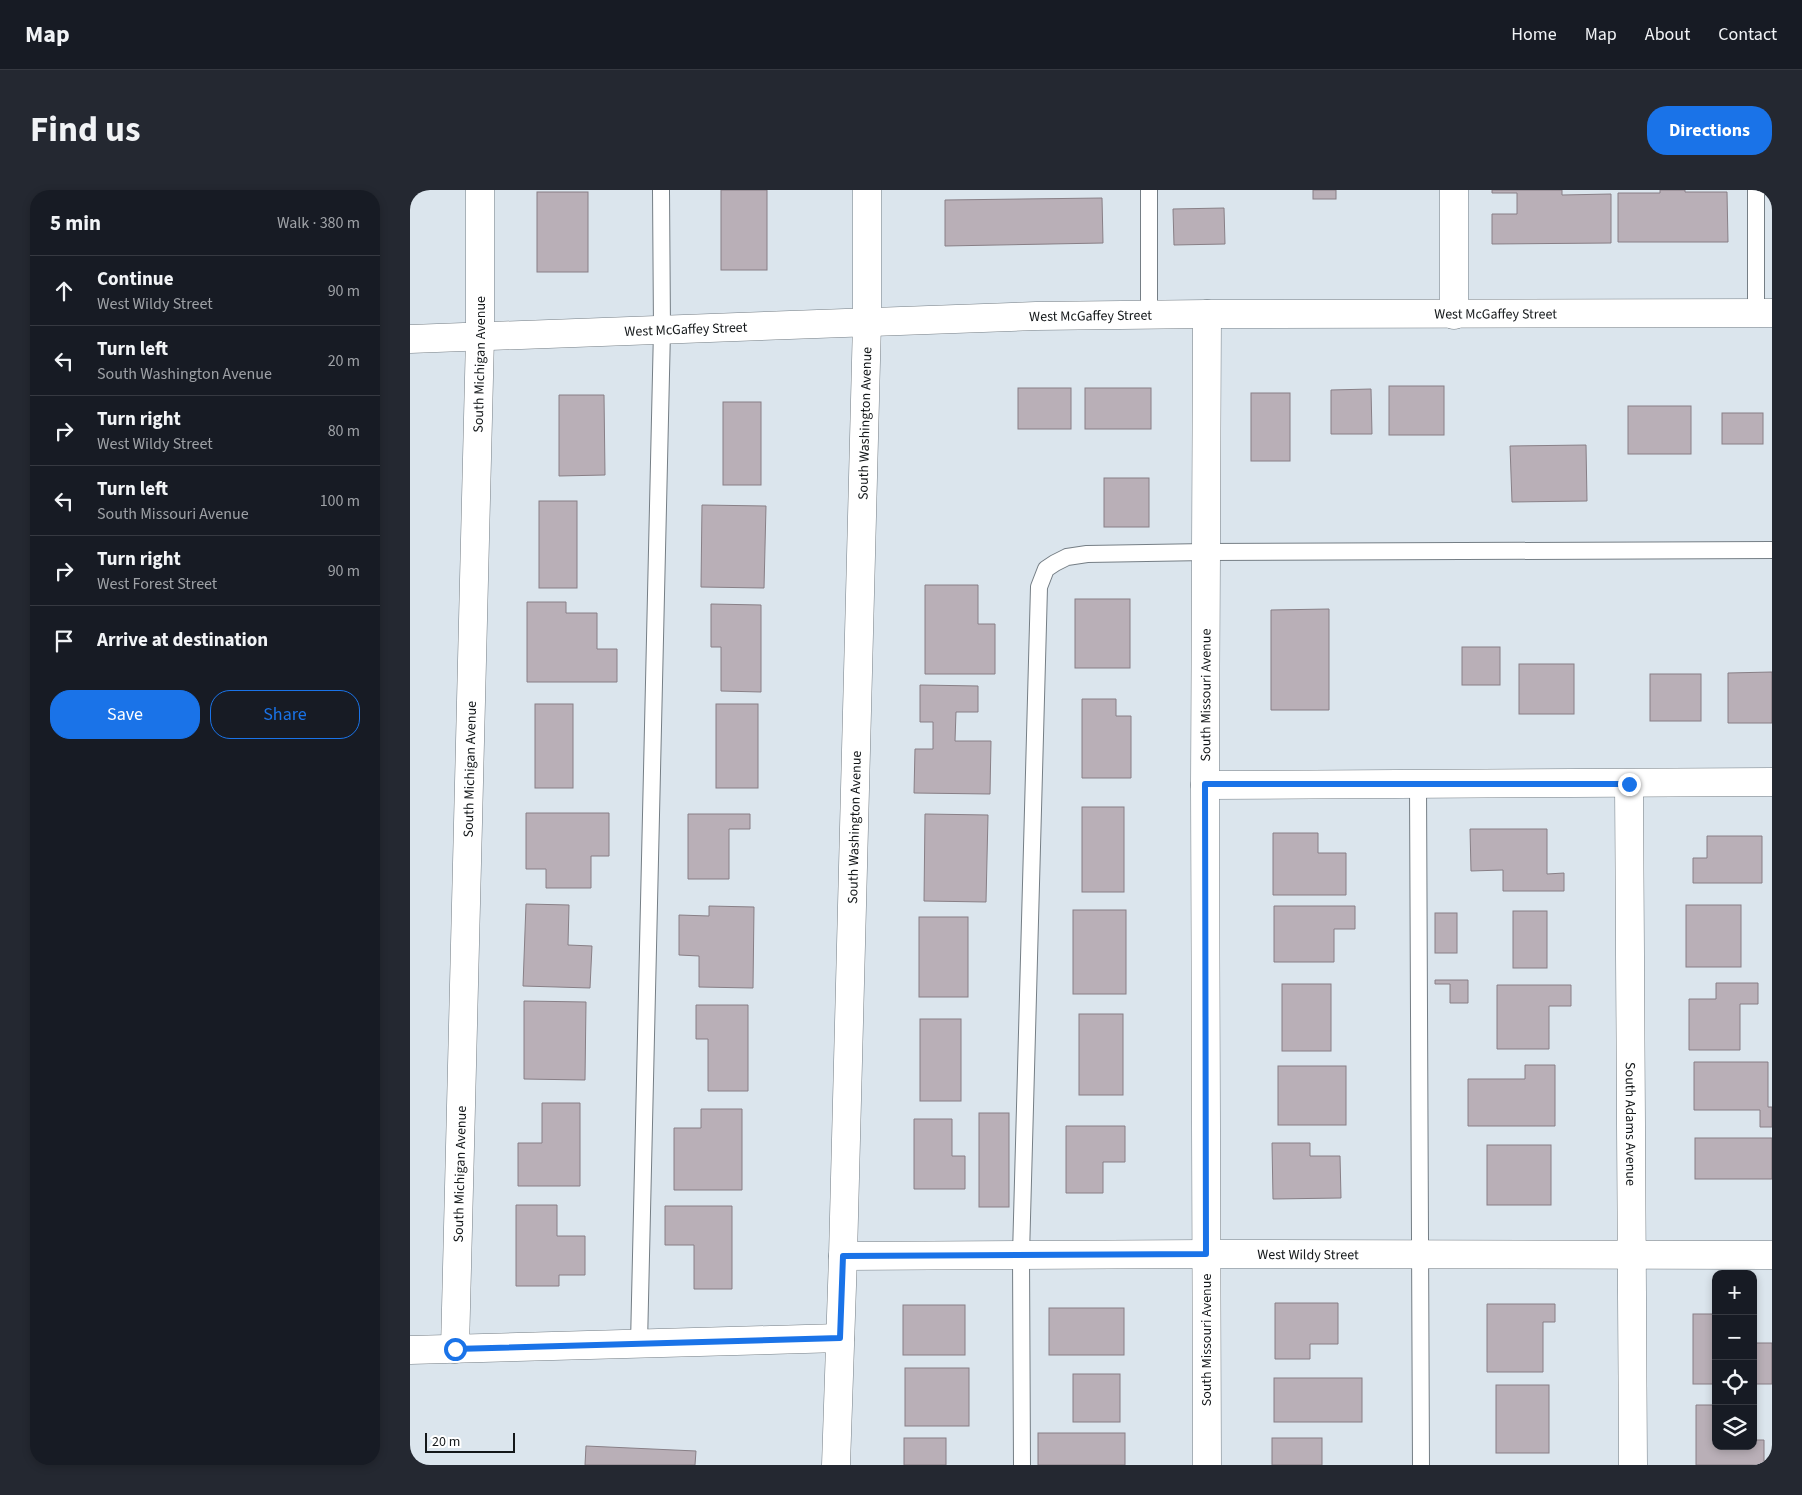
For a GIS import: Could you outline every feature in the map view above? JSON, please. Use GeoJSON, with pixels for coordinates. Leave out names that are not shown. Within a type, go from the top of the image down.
{"type":"FeatureCollection","features":[{"type":"Feature","properties":{"kind":"street","name":"South Michigan Avenue"},"geometry":{"type":"LineString","coordinates":[[455,1349],[480,337],[480,190]]}},
{"type":"Feature","properties":{"kind":"street","name":"South Washington Avenue"},"geometry":{"type":"LineString","coordinates":[[836,1465],[867,322],[867,190]]}},
{"type":"Feature","properties":{"kind":"street"},"geometry":{"type":"LineString","coordinates":[[1454,190],[1454,315]]}},
{"type":"Feature","properties":{"kind":"street","name":"West McGaffey Street"},"geometry":{"type":"LineString","coordinates":[[410,339],[1036,316],[1764,313]]}},
{"type":"Feature","properties":{"kind":"street","name":"South Missouri Avenue"},"geometry":{"type":"LineString","coordinates":[[1207,314],[1205,784],[1207,1465]]}},
{"type":"Feature","properties":{"kind":"street"},"geometry":{"type":"LineString","coordinates":[[1205,784],[1772,782]]}},
{"type":"Feature","properties":{"kind":"street","name":"South Adams Avenue"},"geometry":{"type":"LineString","coordinates":[[1629,784],[1633,1465]]}},
{"type":"Feature","properties":{"kind":"street","name":"West Wildy Street"},"geometry":{"type":"LineString","coordinates":[[843,1256],[1206,1254],[1772,1255]]}},
{"type":"Feature","properties":{"kind":"street"},"geometry":{"type":"LineString","coordinates":[[410,1350],[840,1338]]}},
{"type":"Feature","properties":{"kind":"lane"},"geometry":{"type":"LineString","coordinates":[[639,1344],[662,330],[662,190]]}},
{"type":"Feature","properties":{"kind":"lane"},"geometry":{"type":"LineString","coordinates":[[1149,190],[1149,315]]}},
{"type":"Feature","properties":{"kind":"lane"},"geometry":{"type":"LineString","coordinates":[[1756,190],[1764,313]]}},
{"type":"Feature","properties":{"kind":"lane"},"geometry":{"type":"LineString","coordinates":[[1022,1465],[1021,1255],[1039,587],[1046,569],[1067,557],[1087,554],[1772,550]]}},
{"type":"Feature","properties":{"kind":"lane"},"geometry":{"type":"LineString","coordinates":[[1418,784],[1421,1465]]}},
{"type":"Feature","properties":{"kind":"building"},"geometry":{"type":"Polygon","coordinates":[[[721,190],[767,190],[767,270],[721,270],[721,190]]]}},
{"type":"Feature","properties":{"kind":"building"},"geometry":{"type":"Polygon","coordinates":[[[1313,190],[1336,190],[1336,199],[1313,199],[1313,190]]]}},
{"type":"Feature","properties":{"kind":"building"},"geometry":{"type":"Polygon","coordinates":[[[1492,190],[1562,190],[1562,195],[1611,194],[1611,243],[1492,244],[1492,214],[1517,214],[1517,193],[1492,193],[1492,190]]]}},
{"type":"Feature","properties":{"kind":"building"},"geometry":{"type":"Polygon","coordinates":[[[1660,190],[1727,192],[1728,242],[1618,242],[1618,193],[1660,193],[1660,190]]]}},
{"type":"Feature","properties":{"kind":"building"},"geometry":{"type":"Polygon","coordinates":[[[537,192],[588,192],[588,272],[537,272],[537,192]]]}},
{"type":"Feature","properties":{"kind":"building"},"geometry":{"type":"Polygon","coordinates":[[[1102,198],[1103,243],[945,246],[945,200],[1102,198]]]}},
{"type":"Feature","properties":{"kind":"building"},"geometry":{"type":"Polygon","coordinates":[[[1224,208],[1225,244],[1174,245],[1173,209],[1224,208]]]}},
{"type":"Feature","properties":{"kind":"building"},"geometry":{"type":"Polygon","coordinates":[[[1389,386],[1444,386],[1444,435],[1389,435],[1389,386]]]}},
{"type":"Feature","properties":{"kind":"building"},"geometry":{"type":"Polygon","coordinates":[[[1018,388],[1071,388],[1071,429],[1018,429],[1018,388]]]}},
{"type":"Feature","properties":{"kind":"building"},"geometry":{"type":"Polygon","coordinates":[[[1085,388],[1151,388],[1151,429],[1085,429],[1085,388]]]}},
{"type":"Feature","properties":{"kind":"building"},"geometry":{"type":"Polygon","coordinates":[[[1371,389],[1372,434],[1331,434],[1331,390],[1371,389]]]}},
{"type":"Feature","properties":{"kind":"building"},"geometry":{"type":"Polygon","coordinates":[[[1251,393],[1290,393],[1290,461],[1251,461],[1251,393]]]}},
{"type":"Feature","properties":{"kind":"building"},"geometry":{"type":"Polygon","coordinates":[[[559,395],[604,395],[605,475],[559,476],[559,395]]]}},
{"type":"Feature","properties":{"kind":"building"},"geometry":{"type":"Polygon","coordinates":[[[723,402],[761,402],[761,485],[723,485],[723,402]]]}},
{"type":"Feature","properties":{"kind":"building"},"geometry":{"type":"Polygon","coordinates":[[[1628,406],[1691,406],[1691,454],[1628,454],[1628,406]]]}},
{"type":"Feature","properties":{"kind":"building"},"geometry":{"type":"Polygon","coordinates":[[[1722,413],[1763,413],[1763,444],[1722,444],[1722,413]]]}},
{"type":"Feature","properties":{"kind":"building"},"geometry":{"type":"Polygon","coordinates":[[[1586,445],[1587,501],[1512,502],[1510,446],[1586,445]]]}},
{"type":"Feature","properties":{"kind":"building"},"geometry":{"type":"Polygon","coordinates":[[[1104,478],[1149,478],[1149,527],[1104,527],[1104,478]]]}},
{"type":"Feature","properties":{"kind":"building"},"geometry":{"type":"Polygon","coordinates":[[[539,501],[577,501],[577,588],[539,588],[539,501]]]}},
{"type":"Feature","properties":{"kind":"building"},"geometry":{"type":"Polygon","coordinates":[[[702,505],[766,506],[764,588],[701,587],[702,505]]]}},
{"type":"Feature","properties":{"kind":"building"},"geometry":{"type":"Polygon","coordinates":[[[925,585],[978,585],[978,624],[995,624],[995,674],[925,674],[925,585]]]}},
{"type":"Feature","properties":{"kind":"building"},"geometry":{"type":"Polygon","coordinates":[[[1075,599],[1130,599],[1130,668],[1075,668],[1075,599]]]}},
{"type":"Feature","properties":{"kind":"building"},"geometry":{"type":"Polygon","coordinates":[[[527,602],[566,602],[566,613],[597,613],[597,649],[617,649],[617,682],[527,682],[527,602]]]}},
{"type":"Feature","properties":{"kind":"building"},"geometry":{"type":"Polygon","coordinates":[[[711,604],[761,605],[761,692],[721,691],[721,647],[711,647],[711,604]]]}},
{"type":"Feature","properties":{"kind":"building"},"geometry":{"type":"Polygon","coordinates":[[[1329,609],[1329,710],[1271,710],[1271,610],[1329,609]]]}},
{"type":"Feature","properties":{"kind":"building"},"geometry":{"type":"Polygon","coordinates":[[[1462,647],[1500,647],[1500,685],[1462,685],[1462,647]]]}},
{"type":"Feature","properties":{"kind":"building"},"geometry":{"type":"Polygon","coordinates":[[[1519,664],[1574,664],[1574,714],[1519,714],[1519,664]]]}},
{"type":"Feature","properties":{"kind":"building"},"geometry":{"type":"Polygon","coordinates":[[[1772,672],[1772,723],[1728,723],[1728,673],[1772,672]]]}},
{"type":"Feature","properties":{"kind":"building"},"geometry":{"type":"Polygon","coordinates":[[[1650,674],[1701,674],[1701,721],[1650,721],[1650,674]]]}},
{"type":"Feature","properties":{"kind":"building"},"geometry":{"type":"Polygon","coordinates":[[[920,685],[978,686],[978,712],[956,712],[955,741],[991,741],[990,794],[914,793],[915,749],[933,749],[933,722],[920,722],[920,685]]]}},
{"type":"Feature","properties":{"kind":"building"},"geometry":{"type":"Polygon","coordinates":[[[1082,699],[1116,699],[1116,716],[1131,716],[1131,778],[1082,778],[1082,699]]]}},
{"type":"Feature","properties":{"kind":"building"},"geometry":{"type":"Polygon","coordinates":[[[535,704],[573,704],[573,788],[535,788],[535,704]]]}},
{"type":"Feature","properties":{"kind":"building"},"geometry":{"type":"Polygon","coordinates":[[[716,704],[758,704],[758,788],[716,788],[716,704]]]}},
{"type":"Feature","properties":{"kind":"building"},"geometry":{"type":"Polygon","coordinates":[[[1082,807],[1124,807],[1124,892],[1082,892],[1082,807]]]}},
{"type":"Feature","properties":{"kind":"building"},"geometry":{"type":"Polygon","coordinates":[[[526,813],[609,813],[609,856],[591,856],[591,888],[546,888],[546,869],[526,869],[526,813]]]}},
{"type":"Feature","properties":{"kind":"building"},"geometry":{"type":"Polygon","coordinates":[[[688,814],[750,814],[750,829],[729,829],[729,879],[688,879],[688,814]]]}},
{"type":"Feature","properties":{"kind":"building"},"geometry":{"type":"Polygon","coordinates":[[[925,814],[988,815],[986,902],[924,901],[925,814]]]}},
{"type":"Feature","properties":{"kind":"building"},"geometry":{"type":"Polygon","coordinates":[[[1470,829],[1547,829],[1547,874],[1564,873],[1564,891],[1503,891],[1503,870],[1471,871],[1470,829]]]}},
{"type":"Feature","properties":{"kind":"building"},"geometry":{"type":"Polygon","coordinates":[[[1273,833],[1318,833],[1318,853],[1346,853],[1346,895],[1273,895],[1273,833]]]}},
{"type":"Feature","properties":{"kind":"building"},"geometry":{"type":"Polygon","coordinates":[[[1707,836],[1762,836],[1762,883],[1693,883],[1693,858],[1707,858],[1707,836]]]}},
{"type":"Feature","properties":{"kind":"building"},"geometry":{"type":"Polygon","coordinates":[[[526,904],[569,905],[568,945],[592,946],[590,988],[523,986],[526,904]]]}},
{"type":"Feature","properties":{"kind":"building"},"geometry":{"type":"Polygon","coordinates":[[[1686,905],[1741,905],[1741,967],[1686,967],[1686,905]]]}},
{"type":"Feature","properties":{"kind":"building"},"geometry":{"type":"Polygon","coordinates":[[[709,906],[754,907],[753,988],[699,987],[699,956],[679,955],[679,915],[709,916],[709,906]]]}},
{"type":"Feature","properties":{"kind":"building"},"geometry":{"type":"Polygon","coordinates":[[[1274,906],[1355,906],[1355,929],[1334,929],[1334,962],[1274,962],[1274,906]]]}},
{"type":"Feature","properties":{"kind":"building"},"geometry":{"type":"Polygon","coordinates":[[[1073,910],[1126,910],[1126,994],[1073,994],[1073,910]]]}},
{"type":"Feature","properties":{"kind":"building"},"geometry":{"type":"Polygon","coordinates":[[[1513,911],[1547,911],[1547,968],[1513,968],[1513,911]]]}},
{"type":"Feature","properties":{"kind":"building"},"geometry":{"type":"Polygon","coordinates":[[[1435,913],[1457,913],[1457,953],[1435,953],[1435,913]]]}},
{"type":"Feature","properties":{"kind":"building"},"geometry":{"type":"Polygon","coordinates":[[[919,917],[968,917],[968,997],[919,997],[919,917]]]}},
{"type":"Feature","properties":{"kind":"building"},"geometry":{"type":"Polygon","coordinates":[[[1435,980],[1468,980],[1468,1003],[1450,1003],[1450,984],[1435,984],[1435,980]]]}},
{"type":"Feature","properties":{"kind":"building"},"geometry":{"type":"Polygon","coordinates":[[[1716,983],[1758,983],[1758,1004],[1740,1004],[1740,1050],[1689,1050],[1689,999],[1716,999],[1716,983]]]}},
{"type":"Feature","properties":{"kind":"building"},"geometry":{"type":"Polygon","coordinates":[[[1282,984],[1331,984],[1331,1051],[1282,1051],[1282,984]]]}},
{"type":"Feature","properties":{"kind":"building"},"geometry":{"type":"Polygon","coordinates":[[[1497,985],[1571,985],[1571,1006],[1549,1006],[1549,1049],[1497,1049],[1497,985]]]}},
{"type":"Feature","properties":{"kind":"building"},"geometry":{"type":"Polygon","coordinates":[[[524,1001],[586,1002],[585,1080],[524,1079],[524,1001]]]}},
{"type":"Feature","properties":{"kind":"building"},"geometry":{"type":"Polygon","coordinates":[[[696,1005],[748,1005],[748,1091],[708,1091],[708,1039],[696,1039],[696,1005]]]}},
{"type":"Feature","properties":{"kind":"building"},"geometry":{"type":"Polygon","coordinates":[[[1079,1014],[1123,1014],[1123,1095],[1079,1095],[1079,1014]]]}},
{"type":"Feature","properties":{"kind":"building"},"geometry":{"type":"Polygon","coordinates":[[[920,1019],[961,1019],[961,1101],[920,1101],[920,1019]]]}},
{"type":"Feature","properties":{"kind":"building"},"geometry":{"type":"Polygon","coordinates":[[[1694,1062],[1768,1062],[1768,1107],[1772,1107],[1772,1127],[1760,1127],[1760,1110],[1694,1110],[1694,1062]]]}},
{"type":"Feature","properties":{"kind":"building"},"geometry":{"type":"Polygon","coordinates":[[[1525,1065],[1555,1065],[1555,1126],[1468,1126],[1468,1079],[1525,1079],[1525,1065]]]}},
{"type":"Feature","properties":{"kind":"building"},"geometry":{"type":"Polygon","coordinates":[[[1278,1066],[1346,1066],[1346,1125],[1278,1125],[1278,1066]]]}},
{"type":"Feature","properties":{"kind":"building"},"geometry":{"type":"Polygon","coordinates":[[[542,1103],[580,1103],[580,1186],[518,1186],[518,1143],[542,1143],[542,1103]]]}},
{"type":"Feature","properties":{"kind":"building"},"geometry":{"type":"Polygon","coordinates":[[[701,1109],[742,1109],[742,1190],[674,1190],[674,1128],[701,1128],[701,1109]]]}},
{"type":"Feature","properties":{"kind":"building"},"geometry":{"type":"Polygon","coordinates":[[[979,1113],[1009,1113],[1009,1207],[979,1207],[979,1113]]]}},
{"type":"Feature","properties":{"kind":"building"},"geometry":{"type":"Polygon","coordinates":[[[914,1119],[952,1119],[952,1156],[965,1156],[965,1189],[914,1189],[914,1119]]]}},
{"type":"Feature","properties":{"kind":"building"},"geometry":{"type":"Polygon","coordinates":[[[1066,1126],[1125,1126],[1125,1162],[1103,1162],[1103,1193],[1066,1193],[1066,1126]]]}},
{"type":"Feature","properties":{"kind":"building"},"geometry":{"type":"Polygon","coordinates":[[[1695,1138],[1772,1138],[1772,1179],[1695,1179],[1695,1138]]]}},
{"type":"Feature","properties":{"kind":"building"},"geometry":{"type":"Polygon","coordinates":[[[1272,1143],[1310,1143],[1310,1156],[1340,1156],[1341,1198],[1273,1199],[1272,1143]]]}},
{"type":"Feature","properties":{"kind":"building"},"geometry":{"type":"Polygon","coordinates":[[[1487,1145],[1551,1145],[1551,1205],[1487,1205],[1487,1145]]]}},
{"type":"Feature","properties":{"kind":"building"},"geometry":{"type":"Polygon","coordinates":[[[516,1205],[557,1205],[557,1236],[585,1236],[585,1275],[559,1275],[559,1286],[516,1286],[516,1205]]]}},
{"type":"Feature","properties":{"kind":"building"},"geometry":{"type":"Polygon","coordinates":[[[665,1206],[732,1206],[732,1289],[694,1289],[694,1245],[665,1245],[665,1206]]]}},
{"type":"Feature","properties":{"kind":"building"},"geometry":{"type":"Polygon","coordinates":[[[1275,1303],[1338,1303],[1338,1344],[1310,1344],[1310,1359],[1275,1359],[1275,1303]]]}},
{"type":"Feature","properties":{"kind":"building"},"geometry":{"type":"Polygon","coordinates":[[[1487,1304],[1555,1304],[1555,1322],[1543,1322],[1543,1372],[1487,1372],[1487,1304]]]}},
{"type":"Feature","properties":{"kind":"building"},"geometry":{"type":"Polygon","coordinates":[[[903,1305],[965,1305],[965,1355],[903,1355],[903,1305]]]}},
{"type":"Feature","properties":{"kind":"building"},"geometry":{"type":"Polygon","coordinates":[[[1049,1308],[1124,1308],[1124,1355],[1049,1355],[1049,1308]]]}},
{"type":"Feature","properties":{"kind":"building"},"geometry":{"type":"Polygon","coordinates":[[[1693,1314],[1712,1314],[1712,1384],[1693,1384],[1693,1314]]]}},
{"type":"Feature","properties":{"kind":"building"},"geometry":{"type":"Polygon","coordinates":[[[1757,1343],[1772,1343],[1772,1384],[1757,1384],[1757,1343]]]}},
{"type":"Feature","properties":{"kind":"building"},"geometry":{"type":"Polygon","coordinates":[[[905,1368],[969,1368],[969,1426],[905,1426],[905,1368]]]}},
{"type":"Feature","properties":{"kind":"building"},"geometry":{"type":"Polygon","coordinates":[[[1073,1374],[1120,1374],[1120,1422],[1073,1422],[1073,1374]]]}},
{"type":"Feature","properties":{"kind":"building"},"geometry":{"type":"Polygon","coordinates":[[[1274,1378],[1362,1378],[1362,1422],[1274,1422],[1274,1378]]]}},
{"type":"Feature","properties":{"kind":"building"},"geometry":{"type":"Polygon","coordinates":[[[1496,1385],[1549,1385],[1549,1453],[1496,1453],[1496,1385]]]}},
{"type":"Feature","properties":{"kind":"building"},"geometry":{"type":"Polygon","coordinates":[[[1696,1405],[1712,1405],[1712,1450],[1757,1450],[1757,1440],[1764,1440],[1764,1465],[1696,1465],[1696,1405]]]}},
{"type":"Feature","properties":{"kind":"building"},"geometry":{"type":"Polygon","coordinates":[[[1038,1433],[1125,1433],[1125,1465],[1038,1465],[1038,1433]]]}},
{"type":"Feature","properties":{"kind":"building"},"geometry":{"type":"Polygon","coordinates":[[[904,1438],[946,1438],[946,1465],[904,1465],[904,1438]]]}},
{"type":"Feature","properties":{"kind":"building"},"geometry":{"type":"Polygon","coordinates":[[[1272,1438],[1322,1438],[1322,1465],[1272,1465],[1272,1438]]]}},
{"type":"Feature","properties":{"kind":"building"},"geometry":{"type":"Polygon","coordinates":[[[586,1446],[696,1451],[695,1465],[585,1465],[586,1446]]]}},
{"type":"Feature","properties":{"kind":"route"},"geometry":{"type":"LineString","coordinates":[[455,1349],[840,1338],[843,1256],[1206,1254],[1205,784],[1629,784]]}}]}
